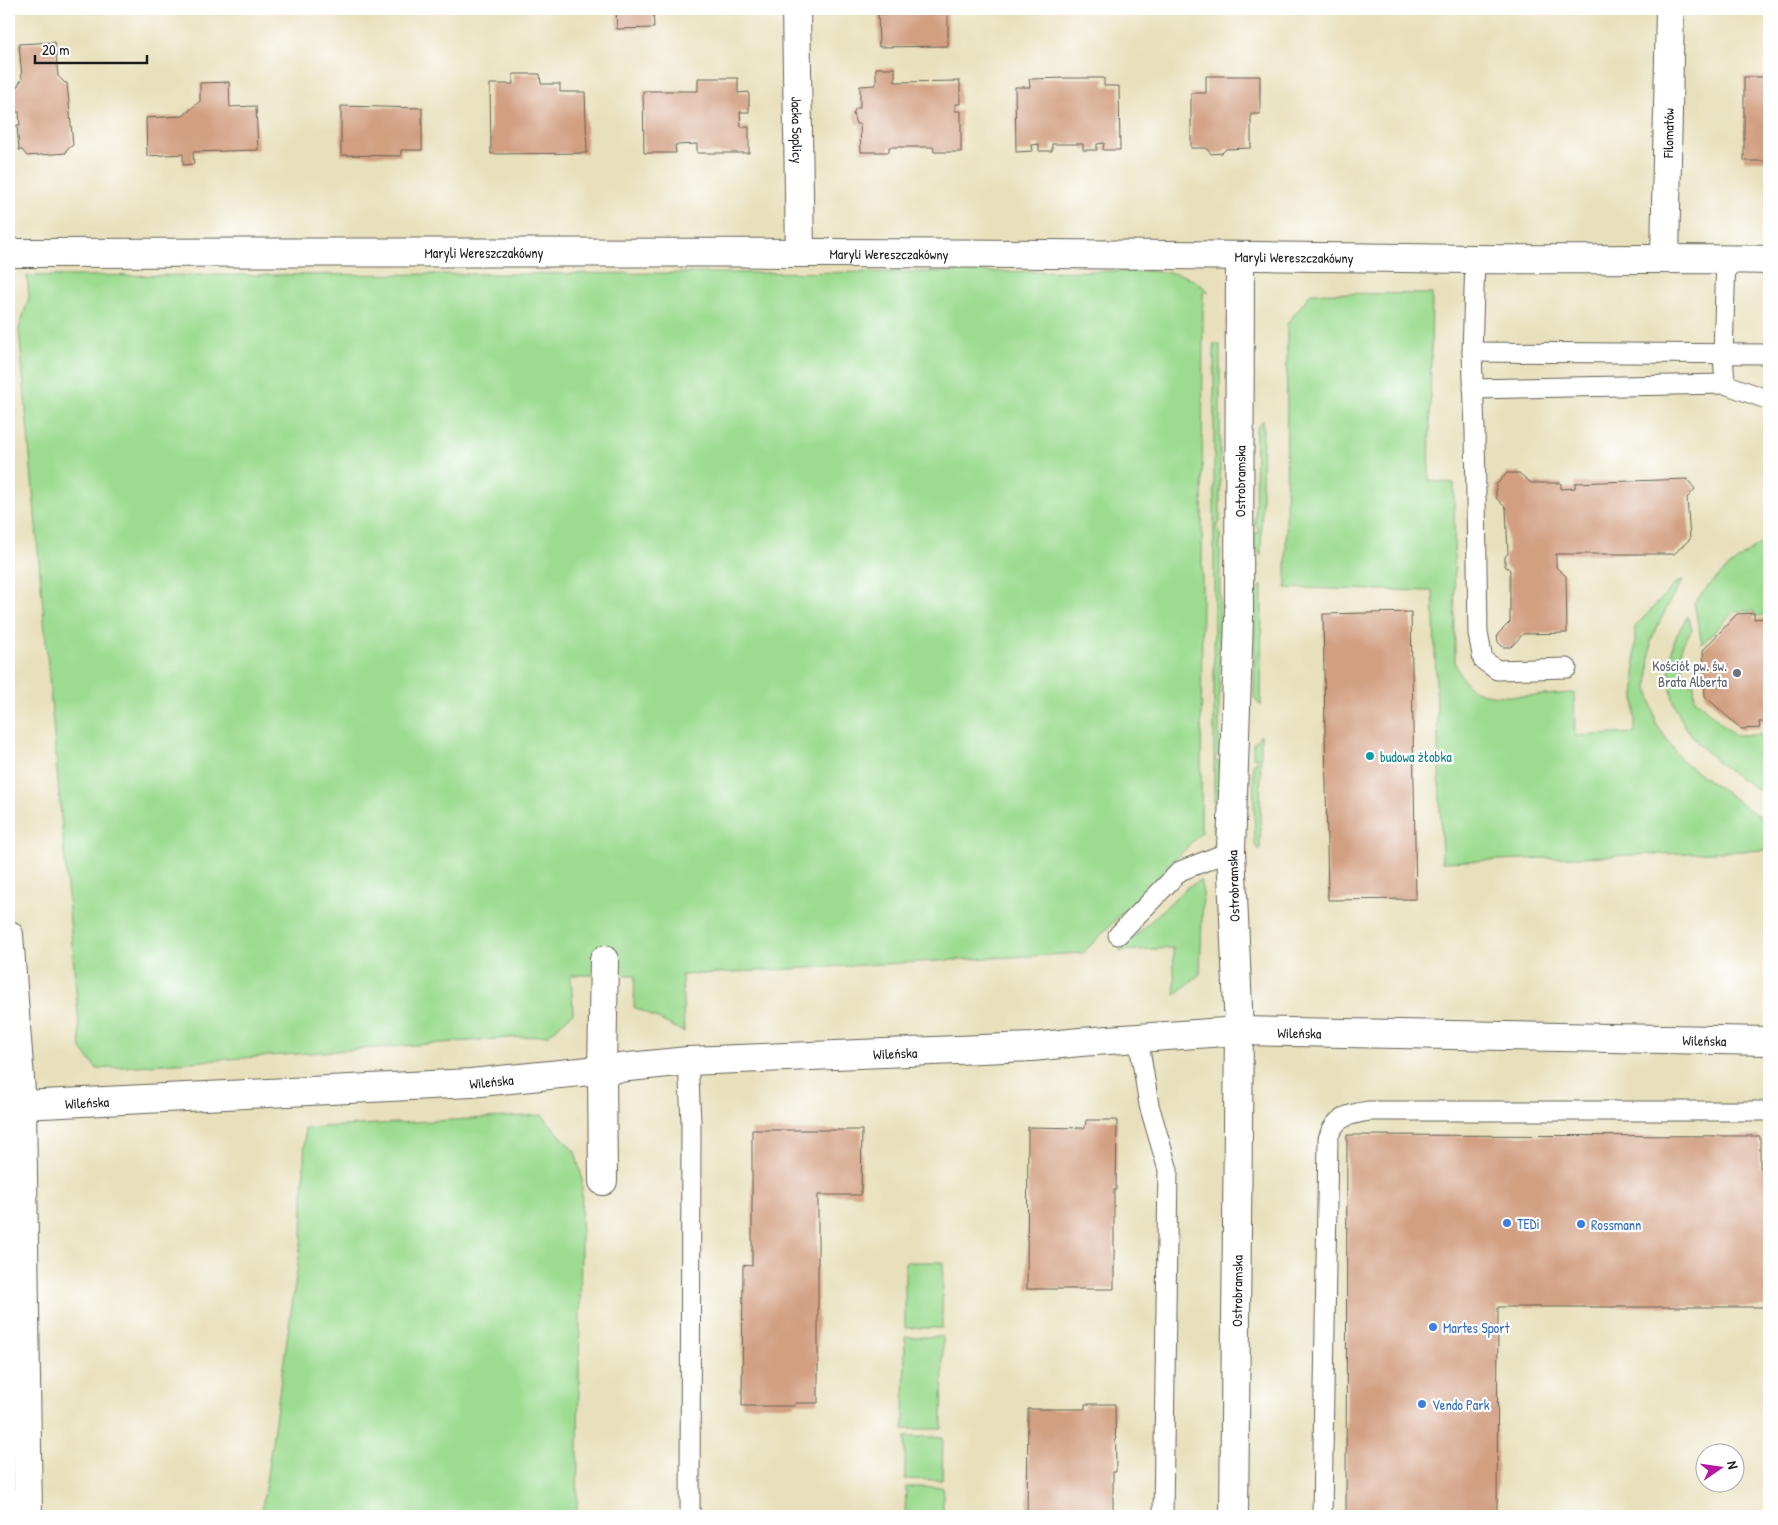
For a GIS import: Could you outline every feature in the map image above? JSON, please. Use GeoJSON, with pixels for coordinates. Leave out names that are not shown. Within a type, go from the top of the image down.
{"type":"FeatureCollection","features":[{"type":"Feature","properties":{"kind":"street","name":"Jacka Soplicy"},"geometry":{"type":"LineString","coordinates":[[796,9],[800,253]]}},
{"type":"Feature","properties":{"kind":"street","name":"Filomatów"},"geometry":{"type":"LineString","coordinates":[[1665,258],[1670,9]]}},
{"type":"Feature","properties":{"kind":"street","name":"Maryli Wereszczakówny"},"geometry":{"type":"LineString","coordinates":[[9,253],[1146,254],[1475,259],[1665,258],[1769,260]]}},
{"type":"Feature","properties":{"kind":"street","name":"Ostrobramska"},"geometry":{"type":"LineString","coordinates":[[1234,1516],[1239,1030],[1231,851],[1239,619],[1240,256]]}},
{"type":"Feature","properties":{"kind":"street"},"geometry":{"type":"LineString","coordinates":[[9,935],[22,1105],[28,1516]]}},
{"type":"Feature","properties":{"kind":"street"},"geometry":{"type":"LineString","coordinates":[[603,1181],[604,960]]}},
{"type":"Feature","properties":{"kind":"street","name":"Wileńska"},"geometry":{"type":"LineString","coordinates":[[22,1105],[471,1083],[688,1061],[1032,1048],[1138,1037],[1239,1030],[1769,1040]]}},
{"type":"Feature","properties":{"kind":"lane"},"geometry":{"type":"LineString","coordinates":[[1475,259],[1472,352],[1478,633],[1483,660],[1497,670],[1567,668]]}},
{"type":"Feature","properties":{"kind":"lane"},"geometry":{"type":"LineString","coordinates":[[1725,384],[1723,354],[1726,259]]}},
{"type":"Feature","properties":{"kind":"lane"},"geometry":{"type":"LineString","coordinates":[[1472,352],[1769,354]]}},
{"type":"Feature","properties":{"kind":"lane"},"geometry":{"type":"LineString","coordinates":[[1473,389],[1725,384],[1769,400]]}},
{"type":"Feature","properties":{"kind":"lane"},"geometry":{"type":"LineString","coordinates":[[1118,935],[1180,871],[1231,851]]}},
{"type":"Feature","properties":{"kind":"lane"},"geometry":{"type":"LineString","coordinates":[[1138,1037],[1149,1106],[1168,1170],[1163,1516]]}},
{"type":"Feature","properties":{"kind":"lane"},"geometry":{"type":"LineString","coordinates":[[688,1061],[691,1121],[690,1516]]}},
{"type":"Feature","properties":{"kind":"lane"},"geometry":{"type":"LineString","coordinates":[[1322,1516],[1328,1139],[1331,1128],[1339,1120],[1353,1114],[1369,1111],[1769,1111]]}},
{"type":"Feature","properties":{"kind":"green space"},"geometry":{"type":"Polygon","coordinates":[[[1149,271],[1175,273],[1188,277],[1209,292],[1203,292],[1201,833],[1083,953],[682,975],[684,1032],[634,1007],[635,975],[571,975],[573,1013],[549,1035],[97,1069],[81,1049],[19,329],[29,297],[27,276],[1149,271]]]}},
{"type":"Feature","properties":{"kind":"green space"},"geometry":{"type":"Polygon","coordinates":[[[1311,293],[1432,294],[1429,481],[1454,483],[1455,662],[1465,681],[1474,690],[1493,695],[1522,696],[1574,693],[1575,736],[1635,733],[1635,627],[1676,583],[1683,580],[1671,599],[1651,640],[1648,688],[1656,724],[1682,761],[1758,816],[1769,819],[1769,850],[1442,862],[1433,591],[1286,588],[1287,324],[1311,293]]]}},
{"type":"Feature","properties":{"kind":"green space"},"geometry":{"type":"Polygon","coordinates":[[[1214,343],[1220,345],[1220,522],[1217,526],[1220,533],[1219,754],[1215,757],[1215,760],[1219,762],[1219,816],[1214,831],[1214,343]]]}},
{"type":"Feature","properties":{"kind":"green space"},"geometry":{"type":"Polygon","coordinates":[[[1263,420],[1261,556],[1254,547],[1254,533],[1258,533],[1258,527],[1255,526],[1256,429],[1263,420]]]}},
{"type":"Feature","properties":{"kind":"green space"},"geometry":{"type":"Polygon","coordinates":[[[1769,538],[1769,604],[1766,609],[1766,615],[1756,616],[1754,611],[1735,611],[1702,644],[1694,603],[1729,567],[1769,538]]]}},
{"type":"Feature","properties":{"kind":"green space"},"geometry":{"type":"Polygon","coordinates":[[[1262,585],[1261,706],[1254,697],[1255,592],[1262,585]]]}},
{"type":"Feature","properties":{"kind":"green space"},"geometry":{"type":"Polygon","coordinates":[[[1688,616],[1692,630],[1682,645],[1683,682],[1694,684],[1695,699],[1734,735],[1769,735],[1769,796],[1715,760],[1686,728],[1676,709],[1671,689],[1671,658],[1675,640],[1688,616]]]}},
{"type":"Feature","properties":{"kind":"green space"},"geometry":{"type":"Polygon","coordinates":[[[1261,735],[1260,851],[1255,845],[1253,763],[1256,763],[1257,757],[1253,757],[1253,744],[1261,735]]]}},
{"type":"Feature","properties":{"kind":"green space"},"geometry":{"type":"Polygon","coordinates":[[[1200,880],[1203,893],[1200,974],[1175,995],[1173,948],[1119,951],[1186,888],[1200,880]]]}},
{"type":"Feature","properties":{"kind":"green space"},"geometry":{"type":"Polygon","coordinates":[[[542,1115],[575,1152],[582,1177],[577,1516],[261,1516],[302,1237],[305,1128],[542,1115]]]}},
{"type":"Feature","properties":{"kind":"green space"},"geometry":{"type":"Polygon","coordinates":[[[905,1262],[943,1262],[942,1328],[905,1328],[905,1262]]]}},
{"type":"Feature","properties":{"kind":"green space"},"geometry":{"type":"Polygon","coordinates":[[[905,1337],[943,1337],[942,1429],[904,1429],[905,1337]]]}},
{"type":"Feature","properties":{"kind":"green space"},"geometry":{"type":"Polygon","coordinates":[[[905,1437],[943,1437],[942,1480],[905,1479],[905,1437]]]}},
{"type":"Feature","properties":{"kind":"green space"},"geometry":{"type":"Polygon","coordinates":[[[906,1487],[943,1487],[943,1516],[905,1516],[906,1487]]]}},
{"type":"Feature","properties":{"kind":"building"},"geometry":{"type":"Polygon","coordinates":[[[616,9],[653,9],[654,28],[617,29],[616,9]]]}},
{"type":"Feature","properties":{"kind":"building"},"geometry":{"type":"Polygon","coordinates":[[[878,9],[948,9],[948,46],[879,47],[878,9]]]}},
{"type":"Feature","properties":{"kind":"building"},"geometry":{"type":"Polygon","coordinates":[[[55,42],[58,76],[67,83],[73,145],[66,150],[66,153],[27,156],[22,150],[19,150],[17,125],[20,125],[19,112],[16,112],[14,87],[17,87],[22,79],[19,44],[55,42]]]}},
{"type":"Feature","properties":{"kind":"building"},"geometry":{"type":"Polygon","coordinates":[[[876,68],[895,68],[895,82],[960,81],[960,104],[955,104],[955,111],[961,111],[961,152],[934,152],[933,147],[889,147],[889,152],[861,152],[860,124],[856,124],[853,114],[856,108],[860,108],[860,86],[876,85],[876,68]]]}},
{"type":"Feature","properties":{"kind":"building"},"geometry":{"type":"Polygon","coordinates":[[[513,74],[540,74],[541,84],[560,84],[560,92],[585,92],[587,153],[491,154],[490,84],[513,84],[513,74]]]}},
{"type":"Feature","properties":{"kind":"building"},"geometry":{"type":"Polygon","coordinates":[[[1206,76],[1260,76],[1260,114],[1251,114],[1251,148],[1226,149],[1222,153],[1211,154],[1206,148],[1191,148],[1191,93],[1206,93],[1206,76]]]}},
{"type":"Feature","properties":{"kind":"building"},"geometry":{"type":"Polygon","coordinates":[[[1744,77],[1769,77],[1769,161],[1744,161],[1744,77]]]}},
{"type":"Feature","properties":{"kind":"building"},"geometry":{"type":"Polygon","coordinates":[[[698,78],[738,78],[738,93],[749,92],[749,112],[740,112],[741,127],[749,127],[749,153],[697,153],[697,144],[675,145],[676,153],[644,153],[643,91],[698,91],[698,78]]]}},
{"type":"Feature","properties":{"kind":"building"},"geometry":{"type":"Polygon","coordinates":[[[1104,78],[1104,86],[1119,86],[1120,150],[1103,150],[1104,143],[1097,144],[1097,150],[1083,150],[1083,144],[1052,144],[1052,151],[1039,151],[1039,144],[1032,145],[1033,151],[1016,152],[1015,87],[1030,87],[1029,79],[1104,78]]]}},
{"type":"Feature","properties":{"kind":"building"},"geometry":{"type":"Polygon","coordinates":[[[229,82],[230,107],[256,106],[258,150],[193,152],[194,164],[183,165],[183,154],[147,156],[146,118],[183,116],[200,101],[200,83],[229,82]]]}},
{"type":"Feature","properties":{"kind":"building"},"geometry":{"type":"Polygon","coordinates":[[[341,106],[422,108],[422,150],[401,150],[401,156],[341,155],[341,106]]]}},
{"type":"Feature","properties":{"kind":"building"},"geometry":{"type":"Polygon","coordinates":[[[1507,473],[1519,473],[1531,483],[1561,483],[1561,489],[1575,488],[1575,483],[1687,479],[1695,489],[1687,498],[1690,539],[1674,554],[1556,554],[1556,567],[1566,576],[1567,633],[1523,634],[1511,647],[1503,647],[1498,642],[1497,635],[1510,622],[1510,570],[1505,566],[1505,557],[1508,553],[1506,508],[1496,498],[1496,485],[1507,473]]]}},
{"type":"Feature","properties":{"kind":"building","name":"budowa żłobka"},"geometry":{"type":"Polygon","coordinates":[[[1411,612],[1416,899],[1328,900],[1323,614],[1411,612]]]}},
{"type":"Feature","properties":{"kind":"building","name":"Kościół pw. św. Brata Alberta"},"geometry":{"type":"Polygon","coordinates":[[[1754,613],[1754,619],[1769,618],[1769,722],[1759,722],[1760,728],[1741,729],[1705,696],[1703,650],[1737,614],[1754,613]]]}},
{"type":"Feature","properties":{"kind":"building"},"geometry":{"type":"Polygon","coordinates":[[[1086,1120],[1117,1120],[1116,1190],[1114,1190],[1114,1289],[1027,1289],[1028,1127],[1085,1128],[1086,1120]]]}},
{"type":"Feature","properties":{"kind":"building"},"geometry":{"type":"Polygon","coordinates":[[[752,1130],[862,1130],[861,1195],[818,1195],[818,1403],[795,1403],[795,1406],[742,1406],[743,1265],[752,1266],[752,1130]]]}},
{"type":"Feature","properties":{"kind":"building","name":"Vendo Park"},"geometry":{"type":"Polygon","coordinates":[[[1347,1135],[1760,1136],[1760,1168],[1769,1168],[1769,1307],[1498,1307],[1497,1516],[1346,1516],[1347,1135]]]}},
{"type":"Feature","properties":{"kind":"building"},"geometry":{"type":"Polygon","coordinates":[[[1085,1404],[1115,1404],[1116,1472],[1113,1472],[1113,1516],[1027,1516],[1028,1409],[1085,1409],[1085,1404]]]}},
{"type":"Feature","properties":{"kind":"place","name":"Kościół pw. św. Brata Alberta"},"geometry":{"type":"Point","coordinates":[1737,673]}},
{"type":"Feature","properties":{"kind":"place","name":"budowa żłobka"},"geometry":{"type":"Point","coordinates":[1370,756]}},
{"type":"Feature","properties":{"kind":"place","name":"TEDi"},"geometry":{"type":"Point","coordinates":[1507,1223]}},
{"type":"Feature","properties":{"kind":"place","name":"Rossmann"},"geometry":{"type":"Point","coordinates":[1581,1224]}},
{"type":"Feature","properties":{"kind":"place","name":"Martes Sport"},"geometry":{"type":"Point","coordinates":[1433,1327]}},
{"type":"Feature","properties":{"kind":"place","name":"Vendo Park"},"geometry":{"type":"Point","coordinates":[1422,1404]}}]}
